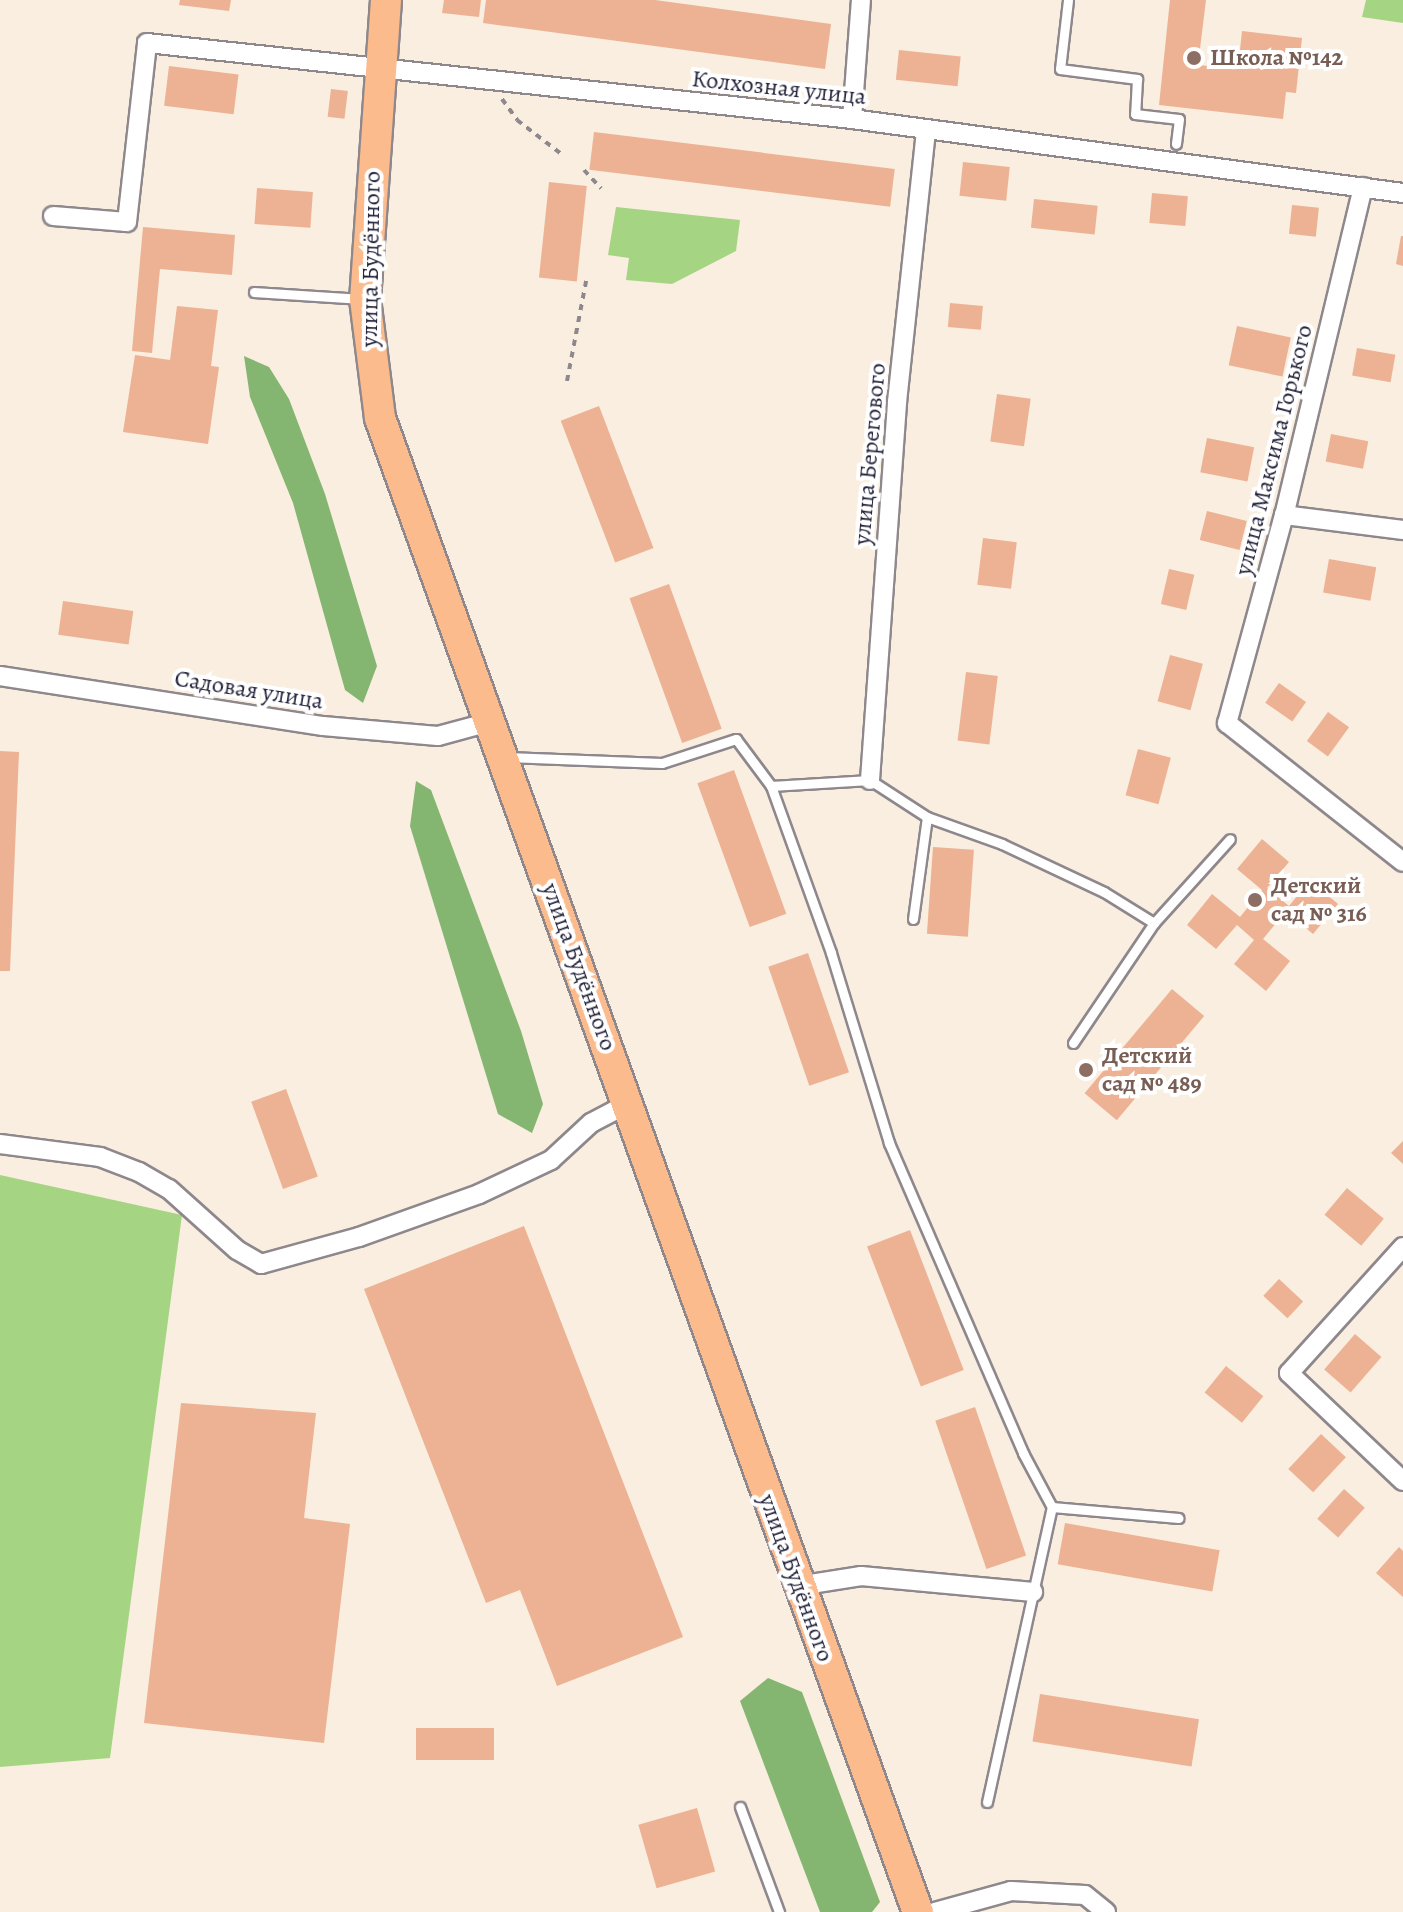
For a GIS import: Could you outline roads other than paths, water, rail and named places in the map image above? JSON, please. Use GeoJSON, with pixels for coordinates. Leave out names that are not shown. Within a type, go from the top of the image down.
{"type":"FeatureCollection","features":[{"type":"Feature","properties":{"kind":"main road","name":"улица Будённого"},"geometry":{"type":"LineString","coordinates":[[386,0],[365,299],[380,418],[629,1103],[798,1586],[918,1912]]}},
{"type":"Feature","properties":{"kind":"street"},"geometry":{"type":"LineString","coordinates":[[852,119],[861,0]]}},
{"type":"Feature","properties":{"kind":"street","name":"Колхозная улица"},"geometry":{"type":"LineString","coordinates":[[53,216],[127,222],[147,43],[489,81],[589,100],[852,119],[926,132],[1403,193]]}},
{"type":"Feature","properties":{"kind":"street","name":"улица Берегового"},"geometry":{"type":"LineString","coordinates":[[870,780],[897,402],[926,132]]}},
{"type":"Feature","properties":{"kind":"street","name":"улица Максима Горького"},"geometry":{"type":"LineString","coordinates":[[1363,187],[1284,515],[1227,723],[1403,862]]}},
{"type":"Feature","properties":{"kind":"street"},"geometry":{"type":"LineString","coordinates":[[1284,515],[1403,530]]}},
{"type":"Feature","properties":{"kind":"street","name":"Садовая улица"},"geometry":{"type":"LineString","coordinates":[[0,676],[323,726],[438,736],[490,722]]}},
{"type":"Feature","properties":{"kind":"street"},"geometry":{"type":"LineString","coordinates":[[0,1144],[100,1157],[139,1172],[169,1189],[237,1250],[261,1264],[359,1237],[479,1194],[551,1160],[591,1123],[629,1103]]}},
{"type":"Feature","properties":{"kind":"street"},"geometry":{"type":"LineString","coordinates":[[1403,1247],[1289,1373],[1403,1481]]}},
{"type":"Feature","properties":{"kind":"street"},"geometry":{"type":"LineString","coordinates":[[798,1586],[861,1576],[1033,1592]]}},
{"type":"Feature","properties":{"kind":"street"},"geometry":{"type":"LineString","coordinates":[[935,1912],[1011,1891],[1085,1895],[1106,1912]]}},
{"type":"Feature","properties":{"kind":"lane"},"geometry":{"type":"LineString","coordinates":[[1068,0],[1060,69],[1137,79],[1135,114],[1179,119],[1176,144]]}},
{"type":"Feature","properties":{"kind":"lane"},"geometry":{"type":"LineString","coordinates":[[254,292],[365,299]]}},
{"type":"Feature","properties":{"kind":"lane"},"geometry":{"type":"LineString","coordinates":[[503,757],[662,763],[736,739],[771,786],[831,953],[889,1143],[1023,1453],[1052,1507],[987,1802]]}},
{"type":"Feature","properties":{"kind":"lane"},"geometry":{"type":"LineString","coordinates":[[771,786],[870,780],[927,817],[1002,844],[1104,892],[1154,923]]}},
{"type":"Feature","properties":{"kind":"lane"},"geometry":{"type":"LineString","coordinates":[[913,919],[927,817]]}},
{"type":"Feature","properties":{"kind":"lane"},"geometry":{"type":"LineString","coordinates":[[1073,1043],[1154,923],[1230,839]]}},
{"type":"Feature","properties":{"kind":"lane"},"geometry":{"type":"LineString","coordinates":[[1052,1507],[1179,1518]]}},
{"type":"Feature","properties":{"kind":"lane"},"geometry":{"type":"LineString","coordinates":[[740,1807],[779,1912]]}},
{"type":"Feature","properties":{"kind":"place","name":"Школа №142"},"geometry":{"type":"Point","coordinates":[1194,58]}},
{"type":"Feature","properties":{"kind":"place","name":"Детский сад № 316"},"geometry":{"type":"Point","coordinates":[1255,900]}},
{"type":"Feature","properties":{"kind":"place","name":"Детский сад № 489"},"geometry":{"type":"Point","coordinates":[1086,1070]}}]}
